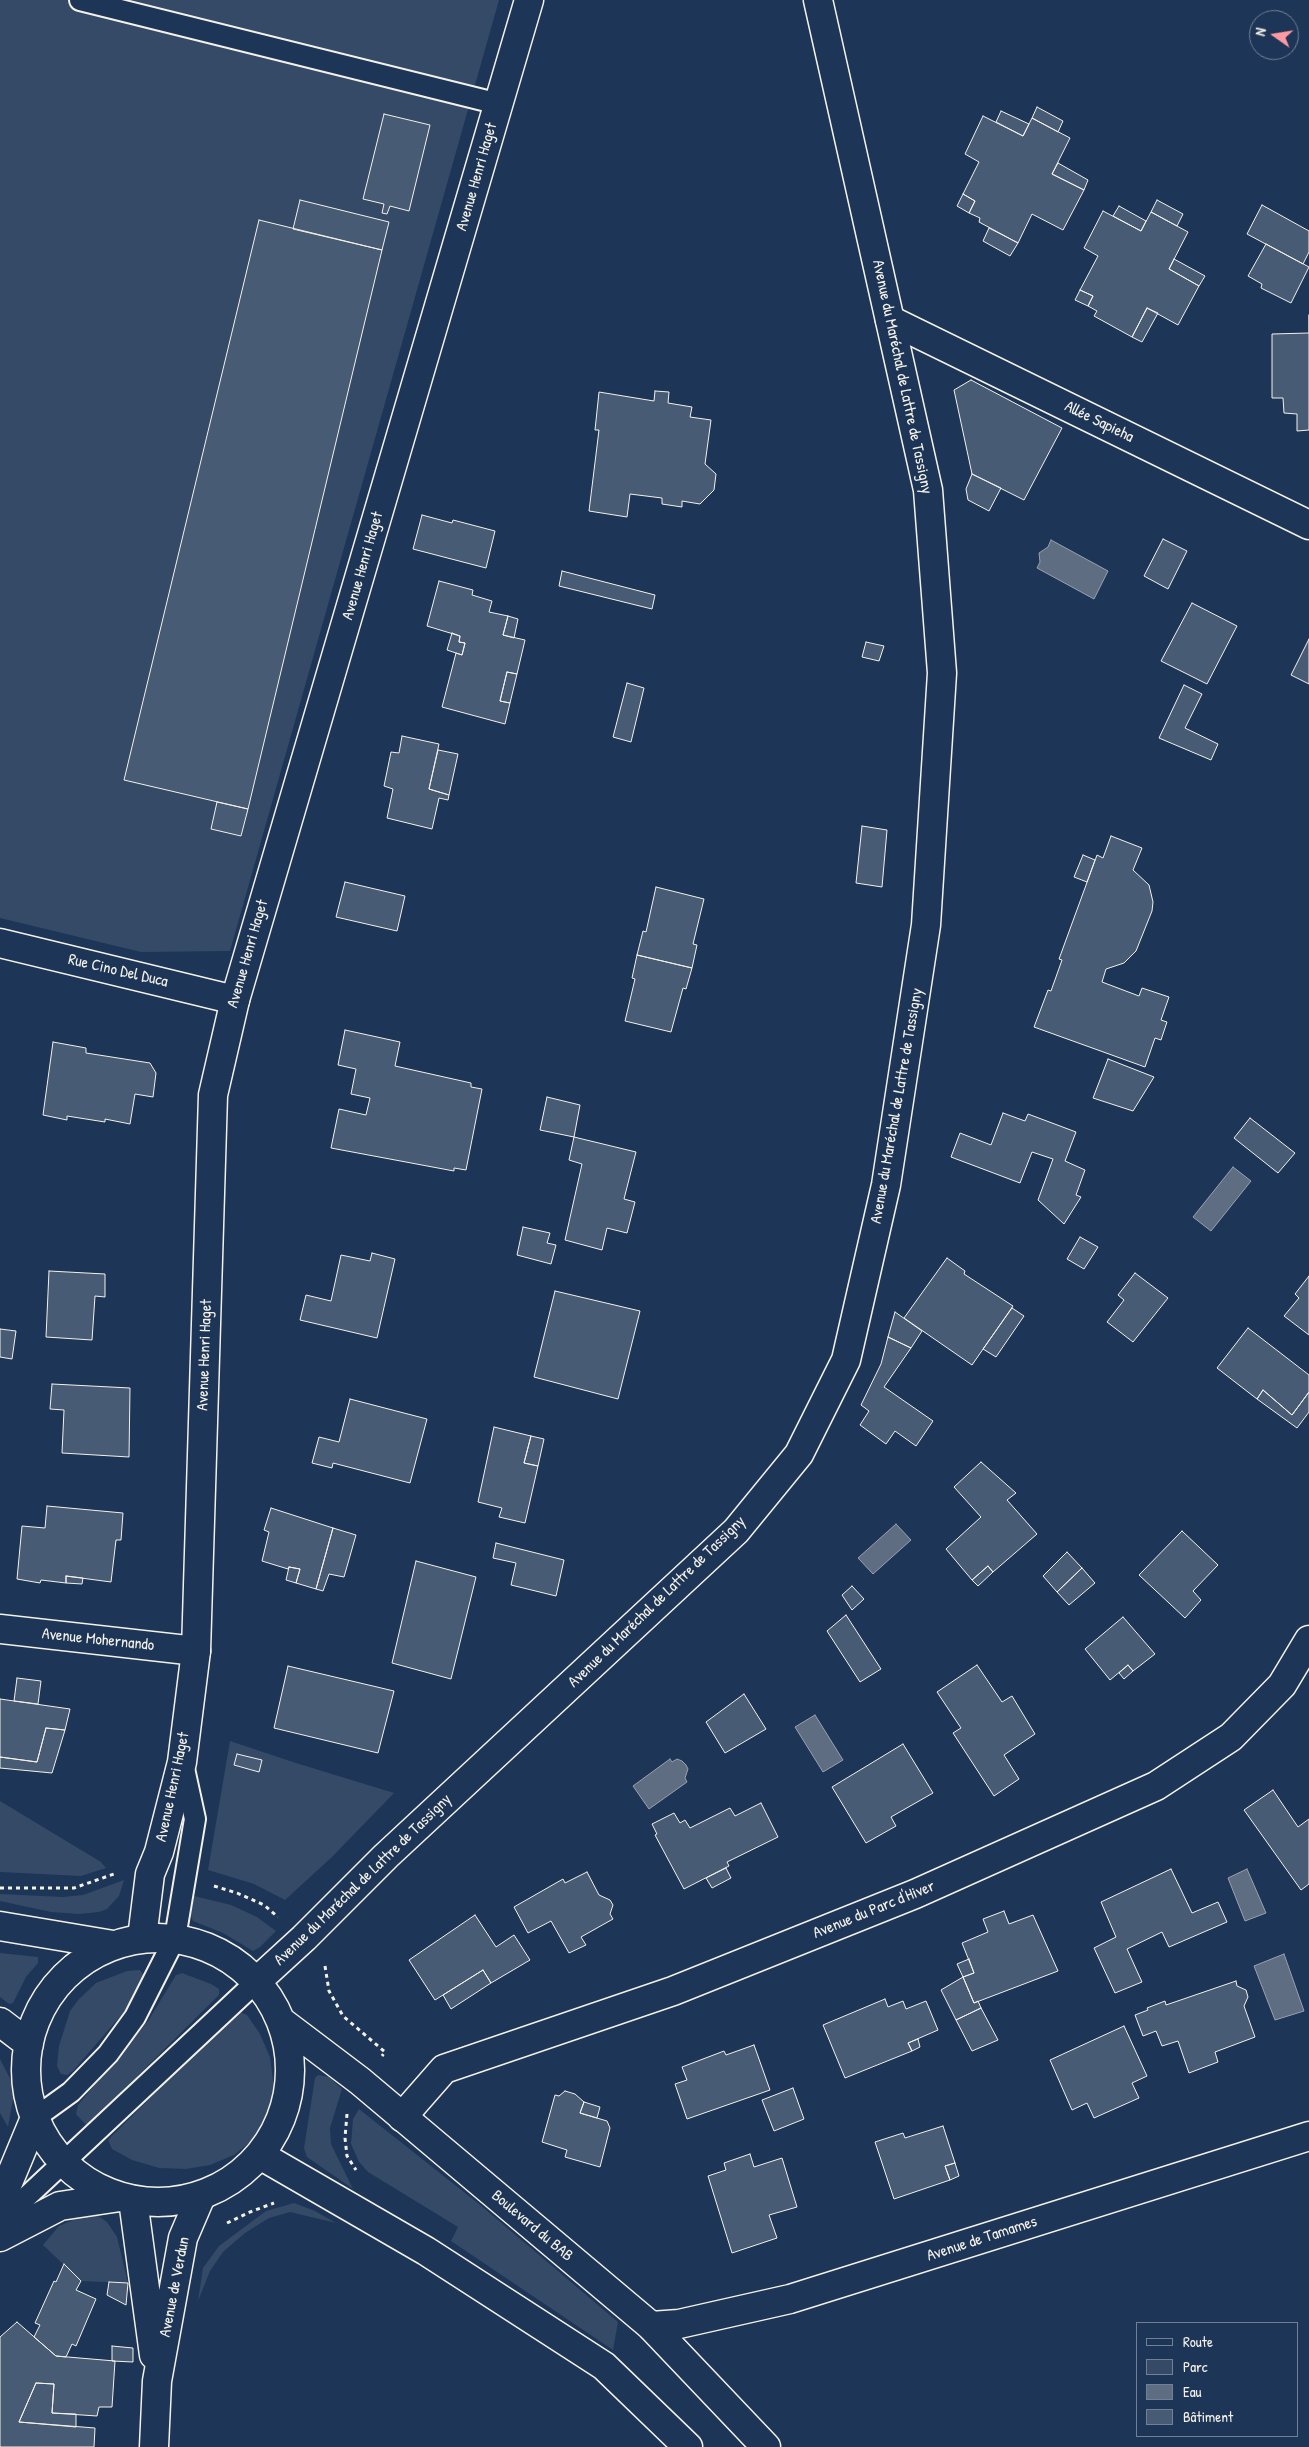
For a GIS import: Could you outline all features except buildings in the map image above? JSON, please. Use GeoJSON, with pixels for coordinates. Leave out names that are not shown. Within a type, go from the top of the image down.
{"type":"FeatureCollection","features":[{"type":"Feature","properties":{"kind":"main road","name":"Avenue Henri Haget"},"geometry":{"type":"LineString","coordinates":[[142,1938],[150,1874],[159,1852],[182,1762],[196,1651],[213,1095],[235,1000],[530,0]]}},
{"type":"Feature","properties":{"kind":"main road","name":"Avenue du Maréchal de Lattre de Tassigny"},"geometry":{"type":"LineString","coordinates":[[257,1981],[304,1938],[386,1856],[736,1531],[799,1454],[846,1360],[886,1185],[926,925],[942,673],[928,490],[818,0]]}},
{"type":"Feature","properties":{"kind":"main road","name":"Allée Sapieha"},"geometry":{"type":"LineString","coordinates":[[890,320],[1309,525]]}},
{"type":"Feature","properties":{"kind":"main road","name":"Rue Cino Del Duca"},"geometry":{"type":"LineString","coordinates":[[0,943],[235,1000]]}},
{"type":"Feature","properties":{"kind":"main road","name":"Avenue Mohernando"},"geometry":{"type":"LineString","coordinates":[[0,1629],[196,1651]]}},
{"type":"Feature","properties":{"kind":"main road","name":"Avenue du Parc d'Hiver"},"geometry":{"type":"LineString","coordinates":[[402,2117],[444,2069],[673,1991],[915,1894],[1156,1786],[1231,1737],[1282,1685],[1309,1640]]}},
{"type":"Feature","properties":{"kind":"main road"},"geometry":{"type":"LineString","coordinates":[[0,1926],[113,1945]]}},
{"type":"Feature","properties":{"kind":"main road"},"geometry":{"type":"LineString","coordinates":[[0,2237],[60,2206],[126,2198],[167,2202],[201,2196],[234,2179],[260,2155],[279,2125],[289,2091],[290,2056],[282,2022],[272,2000],[257,1981],[233,1960],[205,1946],[175,1938],[142,1938],[113,1945],[83,1961],[58,1984],[40,2012],[29,2044],[26,2081],[35,2118],[46,2140],[63,2164],[88,2182],[126,2198]]}},
{"type":"Feature","properties":{"kind":"main road"},"geometry":{"type":"LineString","coordinates":[[0,2022],[29,2044]]}},
{"type":"Feature","properties":{"kind":"main road","name":"Boulevard du BAB"},"geometry":{"type":"LineString","coordinates":[[282,2022],[360,2081],[651,2326],[766,2447]]}},
{"type":"Feature","properties":{"kind":"main road"},"geometry":{"type":"LineString","coordinates":[[0,2202],[35,2118]]}},
{"type":"Feature","properties":{"kind":"main road","name":"Avenue de Tamames"},"geometry":{"type":"LineString","coordinates":[[651,2326],[679,2324],[790,2299],[1309,2136]]}},
{"type":"Feature","properties":{"kind":"main road"},"geometry":{"type":"LineString","coordinates":[[260,2155],[426,2251],[604,2366],[688,2447]]}},
{"type":"Feature","properties":{"kind":"main road","name":"Avenue de Verdun"},"geometry":{"type":"LineString","coordinates":[[154,2447],[157,2381],[183,2238],[201,2196]]}},
{"type":"Feature","properties":{"kind":"main road","name":"Avenue de Verdun"},"geometry":{"type":"LineString","coordinates":[[126,2198],[157,2381]]}},
{"type":"Feature","properties":{"kind":"lane"},"geometry":{"type":"LineString","coordinates":[[80,0],[499,104]]}},
{"type":"Feature","properties":{"kind":"lane"},"geometry":{"type":"LineString","coordinates":[[35,2118],[71,2092],[108,2054],[135,2017],[175,1938],[195,1819],[182,1762]]}},
{"type":"Feature","properties":{"kind":"lane"},"geometry":{"type":"LineString","coordinates":[[0,2225],[257,1981]]}},
{"type":"Feature","properties":{"kind":"path"},"geometry":{"type":"LineString","coordinates":[[0,1888],[74,1888],[111,1874],[150,1874]]}},
{"type":"Feature","properties":{"kind":"path"},"geometry":{"type":"LineString","coordinates":[[186,1879],[237,1893],[264,1905],[304,1938],[324,1965],[329,1992],[344,2016],[384,2052],[360,2081],[348,2110],[345,2138],[347,2156],[362,2176]]}},
{"type":"Feature","properties":{"kind":"path"},"geometry":{"type":"LineString","coordinates":[[183,2238],[212,2240],[221,2226],[250,2212],[282,2200]]}},
{"type":"Feature","properties":{"kind":"green space"},"geometry":{"type":"Polygon","coordinates":[[[0,0],[499,0],[230,951],[141,952],[0,918],[0,0]]]}},
{"type":"Feature","properties":{"kind":"green space"},"geometry":{"type":"Polygon","coordinates":[[[230,1741],[394,1793],[332,1857],[285,1900],[254,1884],[208,1870],[230,1741]]]}},
{"type":"Feature","properties":{"kind":"green space"},"geometry":{"type":"Polygon","coordinates":[[[0,1801],[101,1862],[106,1868],[81,1876],[0,1872],[0,1801]]]}},
{"type":"Feature","properties":{"kind":"green space"},"geometry":{"type":"Polygon","coordinates":[[[124,1880],[119,1896],[107,1909],[99,1912],[79,1914],[51,1912],[0,1901],[0,1894],[63,1897],[83,1895],[124,1880]]]}},
{"type":"Feature","properties":{"kind":"green space"},"geometry":{"type":"Polygon","coordinates":[[[194,1896],[231,1905],[257,1917],[276,1931],[260,1947],[253,1951],[223,1933],[193,1921],[191,1916],[194,1896]]]}},
{"type":"Feature","properties":{"kind":"green space"},"geometry":{"type":"Polygon","coordinates":[[[0,1953],[38,1957],[38,1963],[26,1977],[13,2003],[9,2004],[0,1997],[0,1953]]]}},
{"type":"Feature","properties":{"kind":"green space"},"geometry":{"type":"Polygon","coordinates":[[[140,1970],[144,1976],[141,1987],[129,2006],[73,2071],[67,2075],[61,2074],[57,2066],[59,2046],[70,2011],[79,1999],[96,1983],[127,1971],[140,1970]]]}},
{"type":"Feature","properties":{"kind":"green space"},"geometry":{"type":"Polygon","coordinates":[[[182,1973],[211,1984],[219,1989],[219,1995],[87,2126],[76,2114],[78,2105],[148,2021],[176,1975],[182,1973]]]}},
{"type":"Feature","properties":{"kind":"green space"},"geometry":{"type":"Polygon","coordinates":[[[237,2011],[247,2015],[260,2034],[270,2057],[274,2087],[269,2115],[255,2138],[234,2155],[210,2165],[186,2169],[159,2168],[132,2160],[112,2149],[108,2140],[237,2011]]]}},
{"type":"Feature","properties":{"kind":"green space"},"geometry":{"type":"Polygon","coordinates":[[[0,2059],[15,2088],[8,2127],[0,2113],[0,2059]]]}},
{"type":"Feature","properties":{"kind":"green space"},"geometry":{"type":"Polygon","coordinates":[[[318,2075],[329,2077],[342,2089],[330,2128],[331,2144],[353,2189],[307,2157],[304,2148],[315,2078],[318,2075]]]}},
{"type":"Feature","properties":{"kind":"green space"},"geometry":{"type":"Polygon","coordinates":[[[359,2109],[479,2204],[618,2322],[613,2350],[451,2241],[458,2227],[368,2172],[359,2162],[351,2144],[353,2119],[359,2109]]]}},
{"type":"Feature","properties":{"kind":"green space"},"geometry":{"type":"Polygon","coordinates":[[[294,2203],[315,2211],[336,2223],[290,2212],[269,2218],[245,2233],[223,2252],[210,2271],[198,2301],[203,2268],[219,2246],[266,2211],[294,2203]]]}},
{"type":"Feature","properties":{"kind":"green space"},"geometry":{"type":"Polygon","coordinates":[[[92,2212],[107,2222],[117,2237],[128,2283],[81,2281],[43,2245],[59,2226],[92,2212]]]}},
{"type":"Feature","properties":{"kind":"water"},"geometry":{"type":"Polygon","coordinates":[[[1051,540],[1108,571],[1094,599],[1037,568],[1040,562],[1039,553],[1048,547],[1051,540]]]}},
{"type":"Feature","properties":{"kind":"water"},"geometry":{"type":"Polygon","coordinates":[[[1233,1167],[1251,1181],[1211,1231],[1193,1217],[1233,1167]]]}},
{"type":"Feature","properties":{"kind":"water"},"geometry":{"type":"Polygon","coordinates":[[[896,1524],[911,1540],[873,1574],[858,1558],[896,1524]]]}},
{"type":"Feature","properties":{"kind":"water"},"geometry":{"type":"Polygon","coordinates":[[[815,1715],[843,1760],[823,1772],[795,1727],[815,1715]]]}},
{"type":"Feature","properties":{"kind":"water"},"geometry":{"type":"Polygon","coordinates":[[[670,1759],[672,1762],[677,1759],[686,1765],[688,1769],[685,1778],[687,1782],[649,1809],[633,1786],[670,1759]]]}},
{"type":"Feature","properties":{"kind":"water"},"geometry":{"type":"Polygon","coordinates":[[[1247,1869],[1266,1913],[1245,1921],[1228,1878],[1247,1869]]]}},
{"type":"Feature","properties":{"kind":"water"},"geometry":{"type":"Polygon","coordinates":[[[1284,1954],[1304,2011],[1275,2020],[1254,1966],[1284,1954]]]}}]}
